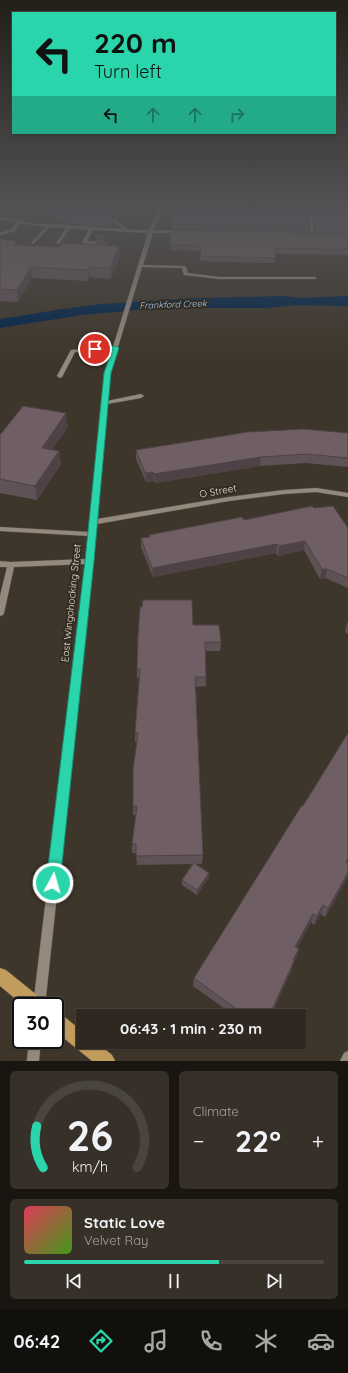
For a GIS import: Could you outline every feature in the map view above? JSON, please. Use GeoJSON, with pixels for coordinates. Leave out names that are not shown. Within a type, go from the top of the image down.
{"type":"FeatureCollection","features":[{"type":"Feature","properties":{"kind":"main road"},"geometry":{"type":"LineString","coordinates":[[0,976],[27,997]]}},
{"type":"Feature","properties":{"kind":"main road"},"geometry":{"type":"LineString","coordinates":[[64,1027],[106,1061]]}},
{"type":"Feature","properties":{"kind":"street","name":"East Wingohocking Street"},"geometry":{"type":"LineString","coordinates":[[39,997],[90,561],[107,373],[116,348],[142,260]]}},
{"type":"Feature","properties":{"kind":"street"},"geometry":{"type":"LineString","coordinates":[[140,266],[184,267],[186,274],[219,278],[315,278]]}},
{"type":"Feature","properties":{"kind":"street"},"geometry":{"type":"LineString","coordinates":[[60,376],[73,351],[116,348]]}},
{"type":"Feature","properties":{"kind":"street"},"geometry":{"type":"LineString","coordinates":[[104,403],[141,396]]}},
{"type":"Feature","properties":{"kind":"street","name":"O Street"},"geometry":{"type":"LineString","coordinates":[[93,522],[278,492],[313,490],[348,495]]}},
{"type":"Feature","properties":{"kind":"street"},"geometry":{"type":"LineString","coordinates":[[0,529],[92,534]]}},
{"type":"Feature","properties":{"kind":"street"},"geometry":{"type":"LineString","coordinates":[[0,564],[11,565],[90,561]]}},
{"type":"Feature","properties":{"kind":"street"},"geometry":{"type":"LineString","coordinates":[[0,613],[11,565]]}},
{"type":"Feature","properties":{"kind":"street"},"geometry":{"type":"LineString","coordinates":[[33,1061],[34,1049]]}},
{"type":"Feature","properties":{"kind":"street"},"geometry":{"type":"LineString","coordinates":[[346,1061],[348,1057]]}},
{"type":"Feature","properties":{"kind":"water","name":"Frankford Creek"},"geometry":{"type":"Polygon","coordinates":[[[285,296],[298,298],[348,296],[348,306],[298,305],[266,308],[160,308],[82,315],[0,328],[0,319],[102,304],[193,298],[285,296]]]}},
{"type":"Feature","properties":{"kind":"building"},"geometry":{"type":"Polygon","coordinates":[[[0,260],[113,260],[110,268],[89,267],[87,270],[31,267],[17,290],[0,289],[0,260]]]}},
{"type":"Feature","properties":{"kind":"building"},"geometry":{"type":"Polygon","coordinates":[[[23,406],[66,413],[42,448],[59,451],[35,486],[0,479],[0,435],[23,406]]]}},
{"type":"Feature","properties":{"kind":"building"},"geometry":{"type":"Polygon","coordinates":[[[303,429],[348,433],[348,458],[307,454],[261,457],[154,474],[153,472],[145,473],[136,450],[248,432],[303,429]]]}},
{"type":"Feature","properties":{"kind":"building"},"geometry":{"type":"Polygon","coordinates":[[[312,506],[314,508],[333,506],[348,528],[348,578],[327,569],[322,569],[305,541],[279,546],[277,544],[152,568],[141,538],[150,537],[149,535],[242,517],[244,520],[312,506]]]}},
{"type":"Feature","properties":{"kind":"building"},"geometry":{"type":"Polygon","coordinates":[[[143,600],[192,600],[193,625],[219,625],[221,642],[205,642],[206,677],[195,677],[203,855],[136,856],[136,844],[132,844],[137,806],[133,806],[133,769],[138,733],[135,733],[140,669],[137,669],[138,636],[140,607],[142,607],[143,600]]]}},
{"type":"Feature","properties":{"kind":"building"},"geometry":{"type":"Polygon","coordinates":[[[348,733],[348,858],[346,862],[348,863],[348,872],[328,908],[323,905],[317,916],[313,914],[295,947],[299,949],[272,1009],[236,1009],[194,978],[302,805],[303,806],[348,733]]]}},
{"type":"Feature","properties":{"kind":"building"},"geometry":{"type":"Polygon","coordinates":[[[194,863],[209,873],[197,890],[182,880],[194,863]]]}},
{"type":"Feature","properties":{"kind":"route"},"geometry":{"type":"LineString","coordinates":[[53,883],[90,561],[107,373],[116,348],[95,349]]}}]}
